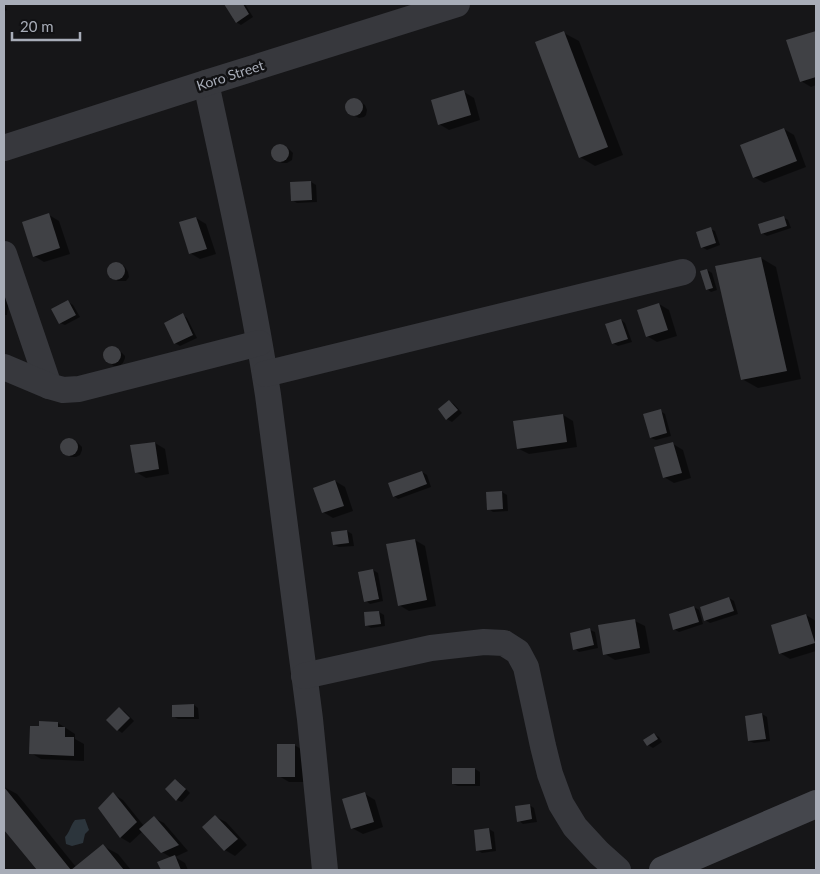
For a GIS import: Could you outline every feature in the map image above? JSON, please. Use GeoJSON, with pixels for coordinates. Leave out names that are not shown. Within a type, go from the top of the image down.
{"type":"FeatureCollection","features":[{"type":"Feature","properties":{"kind":"main road"},"geometry":{"type":"LineString","coordinates":[[663,870],[816,804]]}},
{"type":"Feature","properties":{"kind":"street","name":"Koro Street"},"geometry":{"type":"LineString","coordinates":[[4,148],[206,83],[398,12],[457,4]]}},
{"type":"Feature","properties":{"kind":"street"},"geometry":{"type":"LineString","coordinates":[[206,83],[240,244],[264,374],[310,720],[325,870]]}},
{"type":"Feature","properties":{"kind":"street"},"geometry":{"type":"LineString","coordinates":[[4,254],[48,386]]}},
{"type":"Feature","properties":{"kind":"street"},"geometry":{"type":"LineString","coordinates":[[264,374],[682,272]]}},
{"type":"Feature","properties":{"kind":"street"},"geometry":{"type":"LineString","coordinates":[[4,367],[48,386],[63,390],[79,389],[259,342]]}},
{"type":"Feature","properties":{"kind":"street"},"geometry":{"type":"LineString","coordinates":[[304,676],[432,648],[484,642],[504,643],[518,652],[526,667],[550,774],[561,804],[575,827],[618,870]]}},
{"type":"Feature","properties":{"kind":"shaded area"},"geometry":{"type":"Polygon","coordinates":[[[85,819],[89,830],[85,834],[83,843],[72,846],[66,844],[65,837],[75,820],[85,819]]]}},
{"type":"Feature","properties":{"kind":"building"},"geometry":{"type":"Polygon","coordinates":[[[224,4],[243,4],[249,14],[236,23],[224,4]]]}},
{"type":"Feature","properties":{"kind":"building"},"geometry":{"type":"Polygon","coordinates":[[[564,31],[608,147],[579,158],[535,42],[564,31]]]}},
{"type":"Feature","properties":{"kind":"building"},"geometry":{"type":"Polygon","coordinates":[[[816,31],[816,77],[800,82],[786,40],[816,31]]]}},
{"type":"Feature","properties":{"kind":"building"},"geometry":{"type":"Polygon","coordinates":[[[464,90],[471,115],[438,125],[431,100],[464,90]]]}},
{"type":"Feature","properties":{"kind":"building"},"geometry":{"type":"Polygon","coordinates":[[[354,98],[360,101],[363,107],[360,113],[354,116],[348,113],[345,107],[348,101],[354,98]]]}},
{"type":"Feature","properties":{"kind":"building"},"geometry":{"type":"Polygon","coordinates":[[[784,128],[797,161],[753,178],[740,145],[784,128]]]}},
{"type":"Feature","properties":{"kind":"building"},"geometry":{"type":"Polygon","coordinates":[[[280,144],[286,147],[289,153],[286,159],[280,162],[274,159],[271,153],[274,147],[280,144]]]}},
{"type":"Feature","properties":{"kind":"building"},"geometry":{"type":"Polygon","coordinates":[[[311,181],[312,200],[291,201],[290,182],[311,181]]]}},
{"type":"Feature","properties":{"kind":"building"},"geometry":{"type":"Polygon","coordinates":[[[49,213],[60,248],[33,257],[22,222],[49,213]]]}},
{"type":"Feature","properties":{"kind":"building"},"geometry":{"type":"Polygon","coordinates":[[[784,216],[787,226],[761,234],[758,224],[784,216]]]}},
{"type":"Feature","properties":{"kind":"building"},"geometry":{"type":"Polygon","coordinates":[[[196,217],[207,249],[189,254],[179,222],[196,217]]]}},
{"type":"Feature","properties":{"kind":"building"},"geometry":{"type":"Polygon","coordinates":[[[711,227],[716,243],[701,248],[696,232],[711,227]]]}},
{"type":"Feature","properties":{"kind":"building"},"geometry":{"type":"Polygon","coordinates":[[[761,257],[787,371],[741,380],[715,266],[761,257]]]}},
{"type":"Feature","properties":{"kind":"building"},"geometry":{"type":"Polygon","coordinates":[[[116,262],[122,265],[125,271],[122,277],[116,280],[110,277],[107,271],[110,265],[116,262]]]}},
{"type":"Feature","properties":{"kind":"building"},"geometry":{"type":"Polygon","coordinates":[[[707,269],[713,288],[706,290],[700,271],[707,269]]]}},
{"type":"Feature","properties":{"kind":"building"},"geometry":{"type":"Polygon","coordinates":[[[68,300],[76,315],[59,324],[51,309],[68,300]]]}},
{"type":"Feature","properties":{"kind":"building"},"geometry":{"type":"Polygon","coordinates":[[[659,303],[668,330],[646,337],[637,310],[659,303]]]}},
{"type":"Feature","properties":{"kind":"building"},"geometry":{"type":"Polygon","coordinates":[[[183,313],[193,335],[174,344],[164,323],[183,313]]]}},
{"type":"Feature","properties":{"kind":"building"},"geometry":{"type":"Polygon","coordinates":[[[621,319],[628,339],[612,344],[605,324],[621,319]]]}},
{"type":"Feature","properties":{"kind":"building"},"geometry":{"type":"Polygon","coordinates":[[[112,346],[118,349],[121,355],[118,361],[112,364],[106,361],[103,355],[106,349],[112,346]]]}},
{"type":"Feature","properties":{"kind":"building"},"geometry":{"type":"Polygon","coordinates":[[[449,400],[458,410],[446,420],[438,409],[449,400]]]}},
{"type":"Feature","properties":{"kind":"building"},"geometry":{"type":"Polygon","coordinates":[[[661,409],[667,433],[650,438],[643,414],[661,409]]]}},
{"type":"Feature","properties":{"kind":"building"},"geometry":{"type":"Polygon","coordinates":[[[563,414],[567,442],[517,449],[513,421],[563,414]]]}},
{"type":"Feature","properties":{"kind":"building"},"geometry":{"type":"Polygon","coordinates":[[[69,438],[75,441],[78,447],[75,453],[69,456],[63,453],[60,447],[63,441],[69,438]]]}},
{"type":"Feature","properties":{"kind":"building"},"geometry":{"type":"Polygon","coordinates":[[[155,442],[159,469],[135,473],[130,445],[155,442]]]}},
{"type":"Feature","properties":{"kind":"building"},"geometry":{"type":"Polygon","coordinates":[[[673,442],[682,473],[663,478],[654,447],[673,442]]]}},
{"type":"Feature","properties":{"kind":"building"},"geometry":{"type":"Polygon","coordinates":[[[422,471],[427,484],[393,497],[388,483],[422,471]]]}},
{"type":"Feature","properties":{"kind":"building"},"geometry":{"type":"Polygon","coordinates":[[[335,480],[344,506],[322,513],[313,488],[335,480]]]}},
{"type":"Feature","properties":{"kind":"building"},"geometry":{"type":"Polygon","coordinates":[[[502,491],[503,509],[487,510],[486,492],[502,491]]]}},
{"type":"Feature","properties":{"kind":"building"},"geometry":{"type":"Polygon","coordinates":[[[347,530],[349,543],[333,545],[331,532],[347,530]]]}},
{"type":"Feature","properties":{"kind":"building"},"geometry":{"type":"Polygon","coordinates":[[[415,539],[427,600],[398,606],[386,544],[415,539]]]}},
{"type":"Feature","properties":{"kind":"building"},"geometry":{"type":"Polygon","coordinates":[[[373,569],[379,599],[364,602],[358,572],[373,569]]]}},
{"type":"Feature","properties":{"kind":"building"},"geometry":{"type":"Polygon","coordinates":[[[729,597],[734,611],[704,621],[700,607],[729,597]]]}},
{"type":"Feature","properties":{"kind":"building"},"geometry":{"type":"Polygon","coordinates":[[[694,606],[699,622],[673,630],[669,614],[694,606]]]}},
{"type":"Feature","properties":{"kind":"building"},"geometry":{"type":"Polygon","coordinates":[[[379,611],[381,624],[365,626],[364,612],[379,611]]]}},
{"type":"Feature","properties":{"kind":"building"},"geometry":{"type":"Polygon","coordinates":[[[806,614],[815,643],[779,654],[771,625],[806,614]]]}},
{"type":"Feature","properties":{"kind":"building"},"geometry":{"type":"Polygon","coordinates":[[[635,619],[640,648],[603,655],[598,625],[635,619]]]}},
{"type":"Feature","properties":{"kind":"building"},"geometry":{"type":"Polygon","coordinates":[[[590,628],[594,645],[573,650],[570,633],[590,628]]]}},
{"type":"Feature","properties":{"kind":"building"},"geometry":{"type":"Polygon","coordinates":[[[194,704],[194,717],[172,717],[172,705],[194,704]]]}},
{"type":"Feature","properties":{"kind":"building"},"geometry":{"type":"Polygon","coordinates":[[[119,707],[130,718],[117,731],[106,720],[119,707]]]}},
{"type":"Feature","properties":{"kind":"building"},"geometry":{"type":"Polygon","coordinates":[[[762,713],[766,739],[748,741],[745,716],[762,713]]]}},
{"type":"Feature","properties":{"kind":"building"},"geometry":{"type":"Polygon","coordinates":[[[39,721],[58,722],[58,727],[65,727],[65,737],[74,737],[74,756],[29,754],[30,726],[39,726],[39,721]]]}},
{"type":"Feature","properties":{"kind":"building"},"geometry":{"type":"Polygon","coordinates":[[[654,733],[658,739],[647,746],[643,740],[654,733]]]}},
{"type":"Feature","properties":{"kind":"building"},"geometry":{"type":"Polygon","coordinates":[[[277,744],[295,744],[295,777],[277,777],[277,744]]]}},
{"type":"Feature","properties":{"kind":"building"},"geometry":{"type":"Polygon","coordinates":[[[452,768],[475,768],[475,784],[452,784],[452,768]]]}},
{"type":"Feature","properties":{"kind":"building"},"geometry":{"type":"Polygon","coordinates":[[[175,779],[186,789],[176,801],[165,789],[175,779]]]}},
{"type":"Feature","properties":{"kind":"building"},"geometry":{"type":"Polygon","coordinates":[[[4,787],[71,870],[37,870],[4,830],[4,787]]]}},
{"type":"Feature","properties":{"kind":"building"},"geometry":{"type":"Polygon","coordinates":[[[113,792],[137,822],[120,838],[98,808],[113,792]]]}},
{"type":"Feature","properties":{"kind":"building"},"geometry":{"type":"Polygon","coordinates":[[[365,792],[374,822],[351,829],[342,799],[365,792]]]}},
{"type":"Feature","properties":{"kind":"building"},"geometry":{"type":"Polygon","coordinates":[[[530,804],[532,819],[517,822],[515,806],[530,804]]]}},
{"type":"Feature","properties":{"kind":"building"},"geometry":{"type":"Polygon","coordinates":[[[215,815],[238,839],[224,851],[202,827],[215,815]]]}},
{"type":"Feature","properties":{"kind":"building"},"geometry":{"type":"Polygon","coordinates":[[[154,816],[179,845],[161,853],[139,829],[154,816]]]}},
{"type":"Feature","properties":{"kind":"building"},"geometry":{"type":"Polygon","coordinates":[[[489,828],[492,849],[476,851],[474,830],[489,828]]]}},
{"type":"Feature","properties":{"kind":"building"},"geometry":{"type":"Polygon","coordinates":[[[103,844],[124,870],[71,870],[103,844]]]}},
{"type":"Feature","properties":{"kind":"building"},"geometry":{"type":"Polygon","coordinates":[[[175,855],[181,870],[161,870],[157,862],[175,855]]]}}]}
